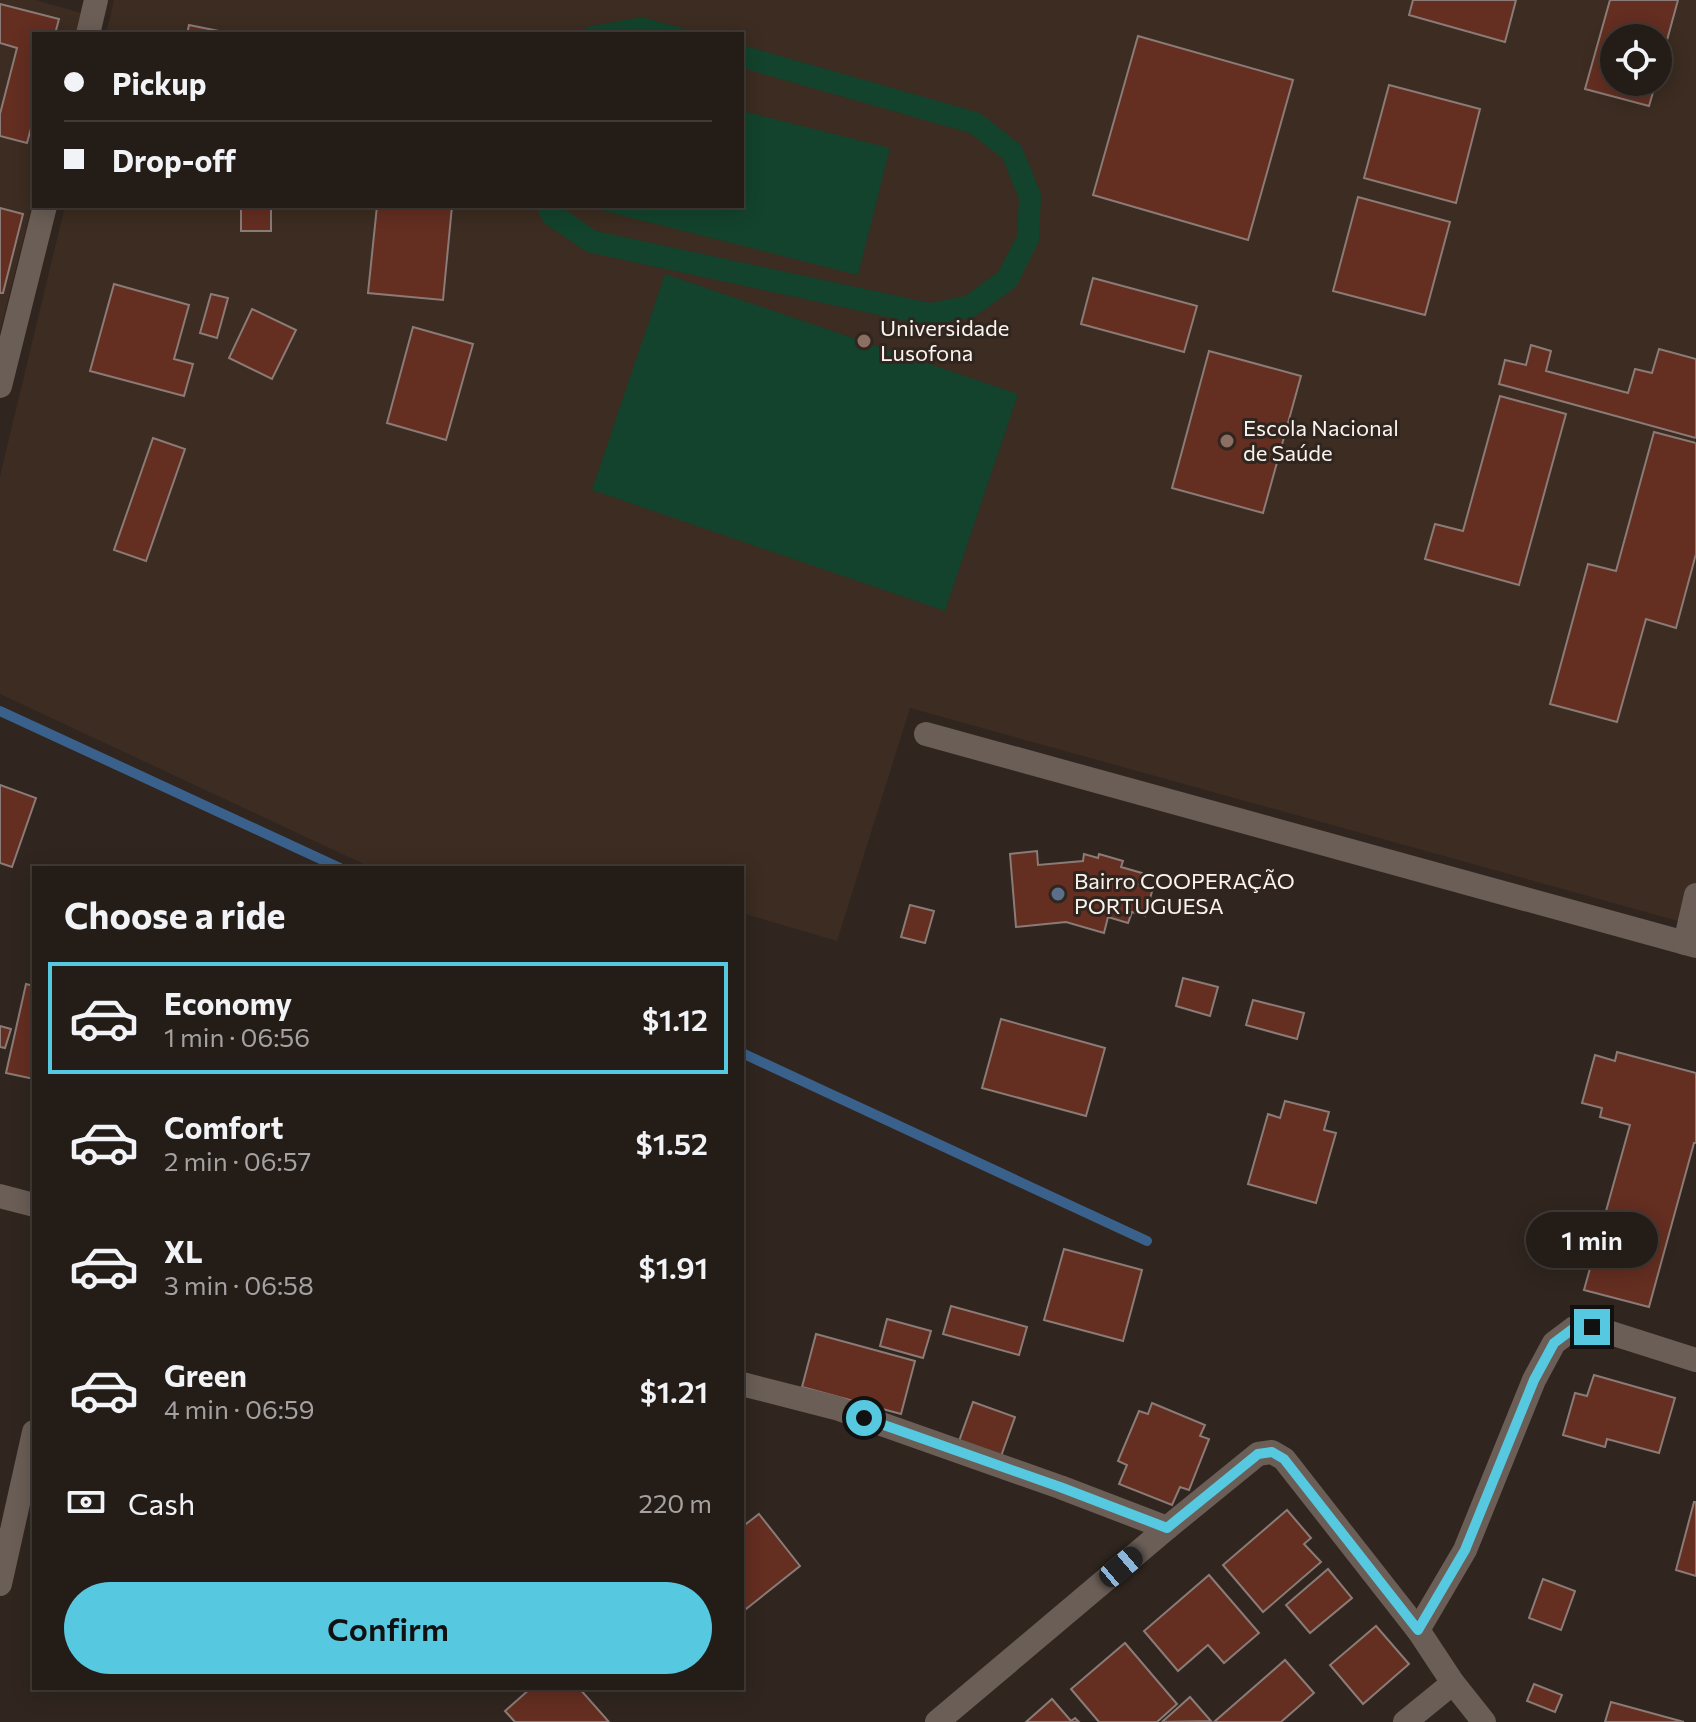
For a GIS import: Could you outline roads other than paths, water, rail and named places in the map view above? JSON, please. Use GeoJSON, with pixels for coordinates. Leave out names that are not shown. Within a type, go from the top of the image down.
{"type":"FeatureCollection","features":[{"type":"Feature","properties":{"kind":"street"},"geometry":{"type":"LineString","coordinates":[[88,32],[96,0]]}},
{"type":"Feature","properties":{"kind":"street"},"geometry":{"type":"LineString","coordinates":[[0,386],[44,208]]}},
{"type":"Feature","properties":{"kind":"street"},"geometry":{"type":"LineString","coordinates":[[926,734],[1690,944],[1696,895]]}},
{"type":"Feature","properties":{"kind":"street"},"geometry":{"type":"LineString","coordinates":[[0,1196],[32,1204]]}},
{"type":"Feature","properties":{"kind":"street"},"geometry":{"type":"LineString","coordinates":[[1418,1630],[1465,1550],[1534,1380],[1554,1343],[1574,1328],[1592,1327],[1696,1360]]}},
{"type":"Feature","properties":{"kind":"street"},"geometry":{"type":"LineString","coordinates":[[744,1385],[836,1408],[1167,1528]]}},
{"type":"Feature","properties":{"kind":"street"},"geometry":{"type":"LineString","coordinates":[[0,1584],[32,1441]]}},
{"type":"Feature","properties":{"kind":"street"},"geometry":{"type":"LineString","coordinates":[[937,1722],[1258,1454],[1272,1452],[1284,1459],[1418,1630],[1453,1683],[1484,1722]]}},
{"type":"Feature","properties":{"kind":"street"},"geometry":{"type":"LineString","coordinates":[[1405,1722],[1453,1683]]}},
{"type":"Feature","properties":{"kind":"waterway"},"geometry":{"type":"LineString","coordinates":[[0,711],[336,866]]}},
{"type":"Feature","properties":{"kind":"waterway"},"geometry":{"type":"LineString","coordinates":[[744,1054],[1147,1241]]}},
{"type":"Feature","properties":{"kind":"place","name":"Universidade Lusofona"},"geometry":{"type":"Point","coordinates":[864,341]}},
{"type":"Feature","properties":{"kind":"place","name":"Escola Nacional de Saúde"},"geometry":{"type":"Point","coordinates":[1227,441]}},
{"type":"Feature","properties":{"kind":"place","name":"Bairro COOPERAÇÃO PORTUGUESA"},"geometry":{"type":"Point","coordinates":[1058,894]}}]}
